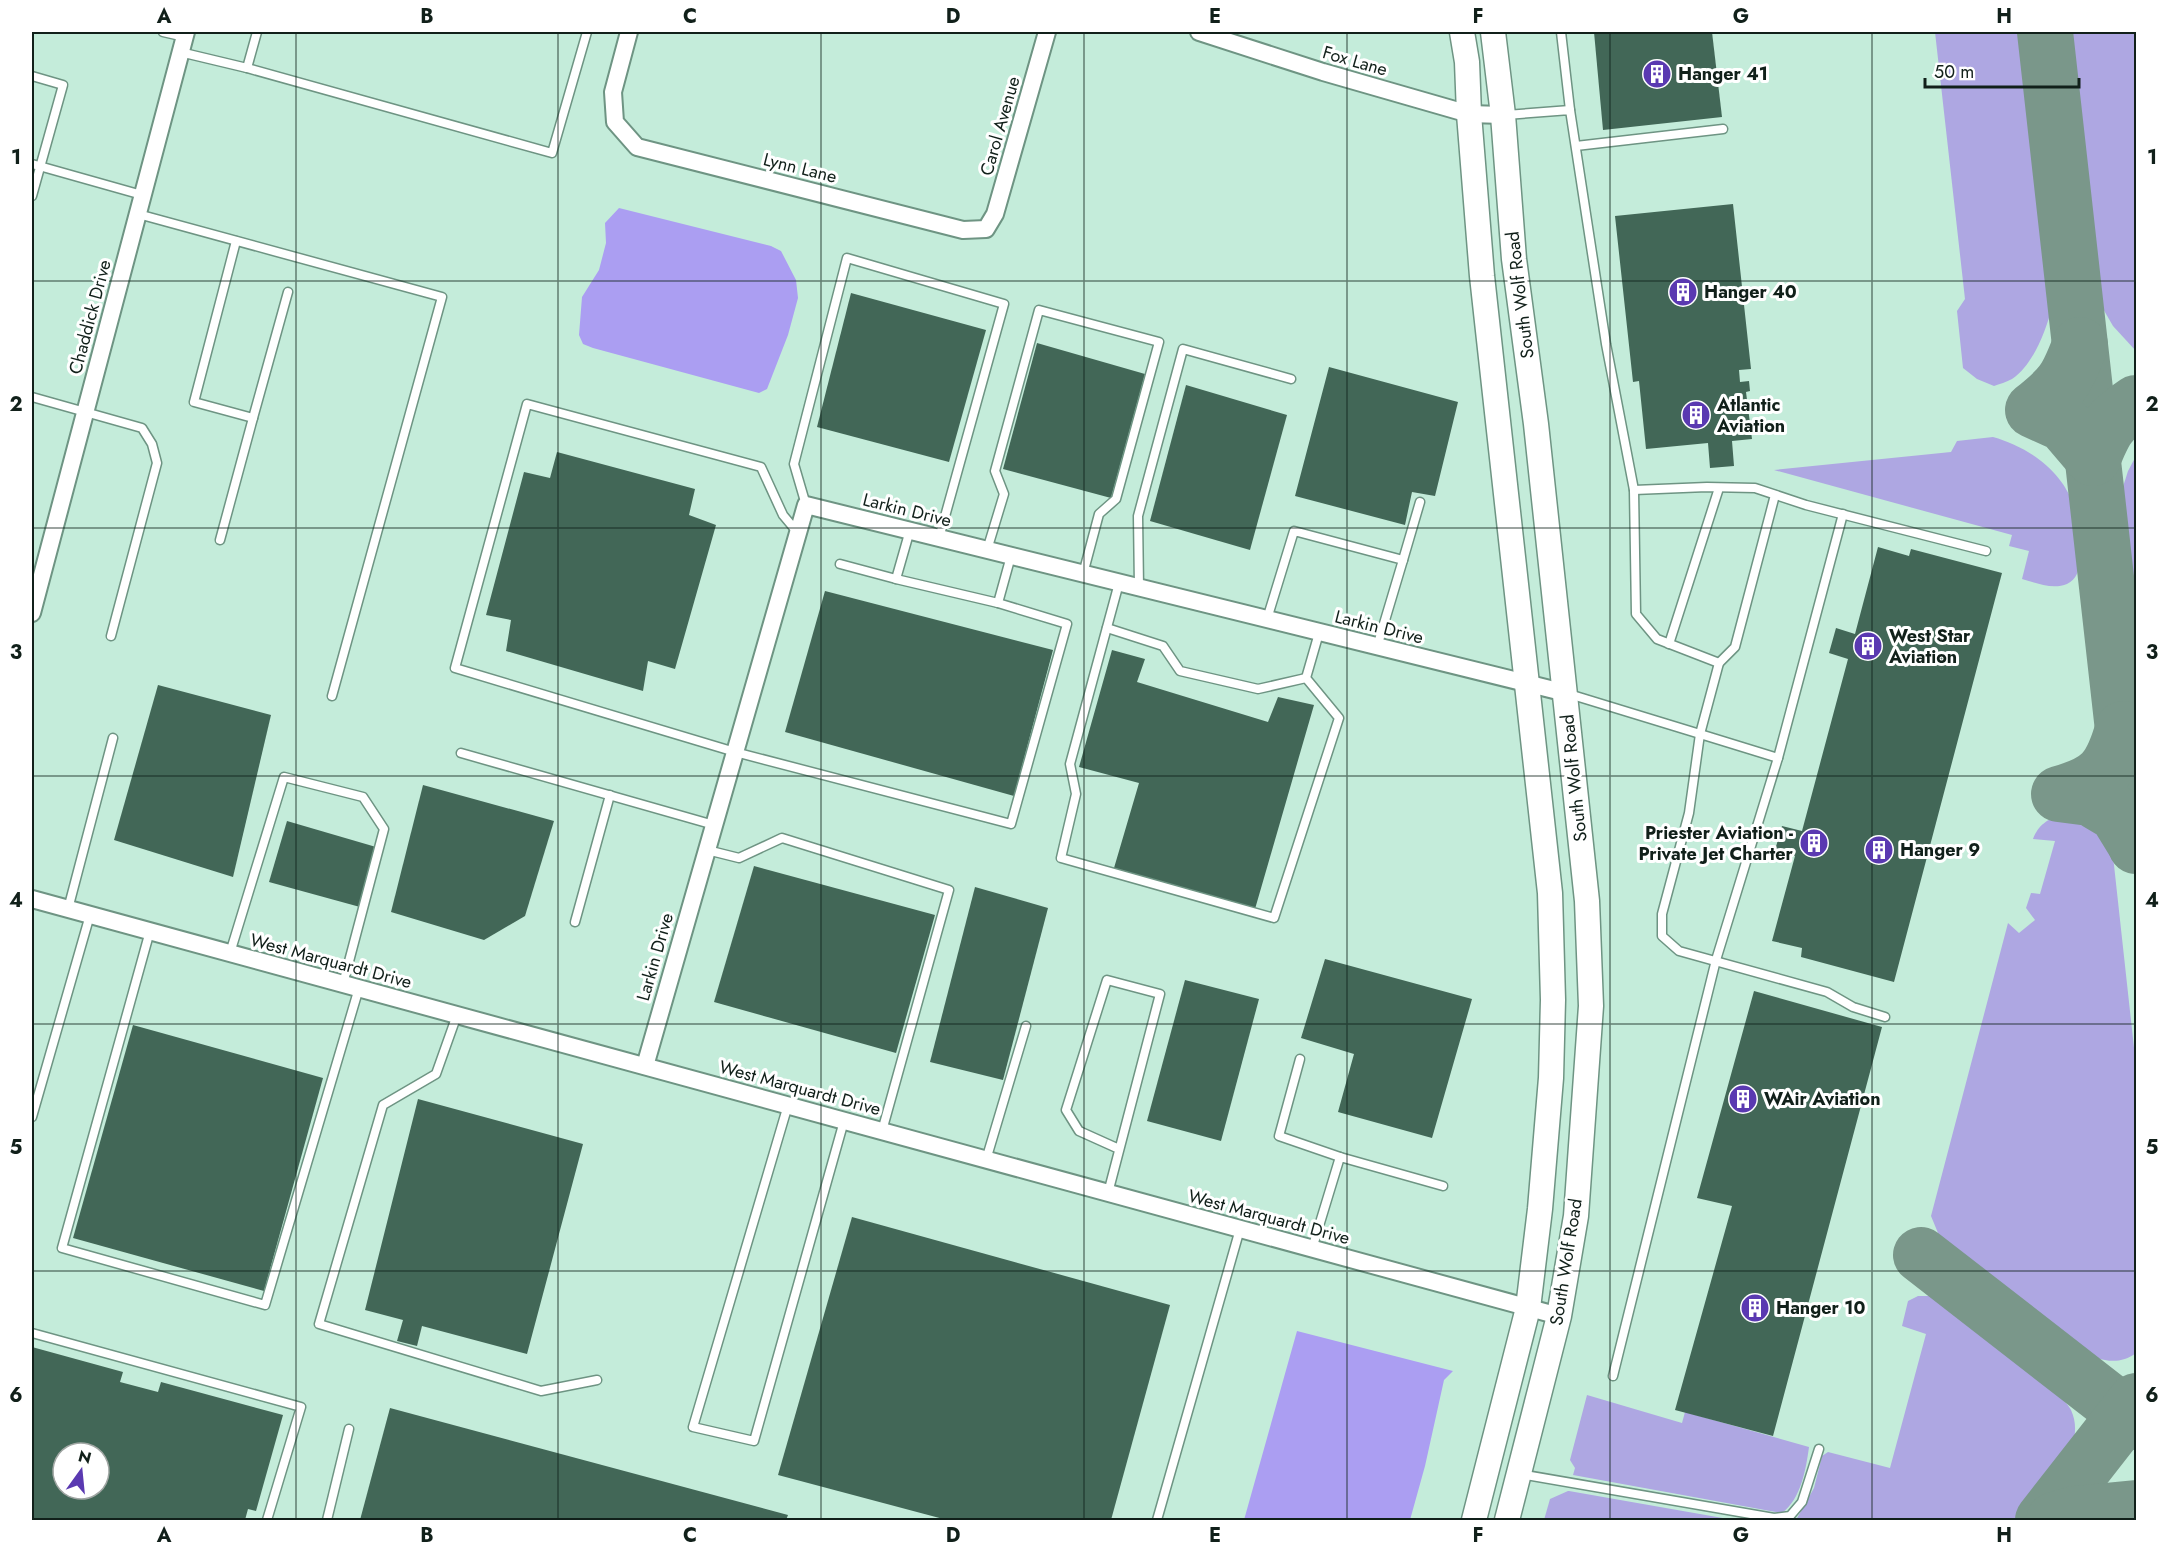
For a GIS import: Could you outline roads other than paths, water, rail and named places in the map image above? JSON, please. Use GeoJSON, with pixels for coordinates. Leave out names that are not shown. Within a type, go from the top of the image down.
{"type":"FeatureCollection","features":[{"type":"Feature","properties":{"kind":"main road","name":"South Wolf Road"},"geometry":{"type":"LineString","coordinates":[[1462,32],[1467,62],[1482,276],[1529,684],[1550,892],[1553,1000],[1550,1090],[1540,1209],[1528,1308],[1474,1521]]}},
{"type":"Feature","properties":{"kind":"main road","name":"South Wolf Road"},"geometry":{"type":"LineString","coordinates":[[1493,32],[1503,115],[1514,259],[1536,424],[1587,901],[1591,1006],[1576,1216],[1559,1316],[1517,1474],[1507,1521]]}},
{"type":"Feature","properties":{"kind":"street","name":"Lynn Lane"},"geometry":{"type":"LineString","coordinates":[[629,32],[613,92],[615,122],[637,147],[963,230],[986,229]]}},
{"type":"Feature","properties":{"kind":"street","name":"Carol Avenue"},"geometry":{"type":"LineString","coordinates":[[986,229],[995,214],[1047,32]]}},
{"type":"Feature","properties":{"kind":"street","name":"Fox Lane"},"geometry":{"type":"LineString","coordinates":[[1199,32],[1323,72],[1469,114],[1503,115]]}},
{"type":"Feature","properties":{"kind":"street","name":"Chaddick Drive"},"geometry":{"type":"LineString","coordinates":[[32,613],[184,40]]}},
{"type":"Feature","properties":{"kind":"street","name":"Larkin Drive"},"geometry":{"type":"LineString","coordinates":[[645,1066],[806,505],[1566,693]]}},
{"type":"Feature","properties":{"kind":"street","name":"West Marquardt Drive"},"geometry":{"type":"LineString","coordinates":[[32,899],[1559,1316]]}},
{"type":"Feature","properties":{"kind":"lane"},"geometry":{"type":"LineString","coordinates":[[163,32],[247,68],[552,153],[587,32]]}},
{"type":"Feature","properties":{"kind":"lane"},"geometry":{"type":"LineString","coordinates":[[247,68],[256,32]]}},
{"type":"Feature","properties":{"kind":"lane"},"geometry":{"type":"LineString","coordinates":[[1561,32],[1570,110],[1606,344],[1634,490],[1636,614],[1657,639],[1719,663]]}},
{"type":"Feature","properties":{"kind":"lane"},"geometry":{"type":"LineString","coordinates":[[32,76],[63,85],[36,165],[32,196]]}},
{"type":"Feature","properties":{"kind":"lane"},"geometry":{"type":"LineString","coordinates":[[1503,115],[1570,110]]}},
{"type":"Feature","properties":{"kind":"lane"},"geometry":{"type":"LineString","coordinates":[[1576,146],[1724,129]]}},
{"type":"Feature","properties":{"kind":"lane"},"geometry":{"type":"LineString","coordinates":[[36,165],[142,195]]}},
{"type":"Feature","properties":{"kind":"lane"},"geometry":{"type":"LineString","coordinates":[[138,214],[442,297],[332,696]]}},
{"type":"Feature","properties":{"kind":"lane"},"geometry":{"type":"LineString","coordinates":[[236,241],[194,402],[253,418]]}},
{"type":"Feature","properties":{"kind":"lane"},"geometry":{"type":"LineString","coordinates":[[806,505],[794,464],[847,258],[1004,304],[939,538]]}},
{"type":"Feature","properties":{"kind":"lane"},"geometry":{"type":"LineString","coordinates":[[220,540],[288,292]]}},
{"type":"Feature","properties":{"kind":"lane"},"geometry":{"type":"LineString","coordinates":[[987,550],[1004,494],[994,471],[1039,310],[1159,342],[1116,499],[1099,514],[1083,574]]}},
{"type":"Feature","properties":{"kind":"lane"},"geometry":{"type":"LineString","coordinates":[[1139,588],[1138,516],[1184,349],[1291,379]]}},
{"type":"Feature","properties":{"kind":"lane"},"geometry":{"type":"LineString","coordinates":[[32,397],[142,428],[152,444],[158,463],[111,636]]}},
{"type":"Feature","properties":{"kind":"lane"},"geometry":{"type":"LineString","coordinates":[[798,533],[783,515],[761,466],[526,404],[455,668],[735,752],[1011,824],[1067,624],[998,603],[840,564]]}},
{"type":"Feature","properties":{"kind":"lane"},"geometry":{"type":"LineString","coordinates":[[1669,644],[1719,488]]}},
{"type":"Feature","properties":{"kind":"lane"},"geometry":{"type":"LineString","coordinates":[[1634,490],[1755,488],[1843,514],[1986,551]]}},
{"type":"Feature","properties":{"kind":"lane"},"geometry":{"type":"LineString","coordinates":[[1775,495],[1735,646],[1719,663],[1700,734],[1689,813],[1662,914],[1662,936],[1679,951],[1827,992],[1853,1007],[1885,1017]]}},
{"type":"Feature","properties":{"kind":"lane"},"geometry":{"type":"LineString","coordinates":[[1377,647],[1420,502]]}},
{"type":"Feature","properties":{"kind":"lane"},"geometry":{"type":"LineString","coordinates":[[1613,1376],[1716,960],[1778,758],[1843,514]]}},
{"type":"Feature","properties":{"kind":"lane"},"geometry":{"type":"LineString","coordinates":[[896,579],[910,530]]}},
{"type":"Feature","properties":{"kind":"lane"},"geometry":{"type":"LineString","coordinates":[[1267,620],[1294,531],[1402,560]]}},
{"type":"Feature","properties":{"kind":"lane"},"geometry":{"type":"LineString","coordinates":[[998,603],[1011,556]]}},
{"type":"Feature","properties":{"kind":"lane"},"geometry":{"type":"LineString","coordinates":[[1119,583],[1070,764],[1076,794],[1061,858],[1274,918],[1339,718],[1306,678]]}},
{"type":"Feature","properties":{"kind":"lane"},"geometry":{"type":"LineString","coordinates":[[1107,628],[1163,646],[1180,671],[1258,689],[1306,678]]}},
{"type":"Feature","properties":{"kind":"lane"},"geometry":{"type":"LineString","coordinates":[[1306,678],[1319,633]]}},
{"type":"Feature","properties":{"kind":"lane"},"geometry":{"type":"LineString","coordinates":[[1566,693],[1778,758]]}},
{"type":"Feature","properties":{"kind":"lane"},"geometry":{"type":"LineString","coordinates":[[68,909],[113,738]]}},
{"type":"Feature","properties":{"kind":"lane"},"geometry":{"type":"LineString","coordinates":[[461,753],[714,825]]}},
{"type":"Feature","properties":{"kind":"lane"},"geometry":{"type":"LineString","coordinates":[[150,931],[62,1248],[265,1305],[351,986],[384,829],[363,797],[284,777],[230,953]]}},
{"type":"Feature","properties":{"kind":"lane"},"geometry":{"type":"LineString","coordinates":[[575,921],[610,795]]}},
{"type":"Feature","properties":{"kind":"lane"},"geometry":{"type":"LineString","coordinates":[[707,850],[739,858],[782,837],[949,890],[882,1131]]}},
{"type":"Feature","properties":{"kind":"lane"},"geometry":{"type":"LineString","coordinates":[[32,1117],[90,915]]}},
{"type":"Feature","properties":{"kind":"lane"},"geometry":{"type":"LineString","coordinates":[[1108,1193],[1160,994],[1107,980],[1066,1110],[1079,1131],[1119,1149]]}},
{"type":"Feature","properties":{"kind":"lane"},"geometry":{"type":"LineString","coordinates":[[457,1015],[436,1074],[383,1105],[319,1324],[541,1391],[597,1380]]}},
{"type":"Feature","properties":{"kind":"lane"},"geometry":{"type":"LineString","coordinates":[[986,1160],[1026,1026]]}},
{"type":"Feature","properties":{"kind":"lane"},"geometry":{"type":"LineString","coordinates":[[1300,1059],[1279,1136],[1340,1157],[1443,1186]]}},
{"type":"Feature","properties":{"kind":"lane"},"geometry":{"type":"LineString","coordinates":[[788,1105],[693,1427],[754,1441],[844,1121]]}},
{"type":"Feature","properties":{"kind":"lane"},"geometry":{"type":"LineString","coordinates":[[1312,1249],[1340,1157]]}},
{"type":"Feature","properties":{"kind":"lane"},"geometry":{"type":"LineString","coordinates":[[1157,1521],[1239,1229]]}},
{"type":"Feature","properties":{"kind":"lane"},"geometry":{"type":"LineString","coordinates":[[32,1333],[300,1407],[267,1521]]}},
{"type":"Feature","properties":{"kind":"lane"},"geometry":{"type":"LineString","coordinates":[[327,1521],[350,1429]]}},
{"type":"Feature","properties":{"kind":"lane"},"geometry":{"type":"LineString","coordinates":[[1517,1474],[1774,1518],[1790,1516],[1802,1502],[1819,1449]]}},
{"type":"Feature","properties":{"kind":"place","name":"Hanger 41"},"geometry":{"type":"Point","coordinates":[1657,74]}},
{"type":"Feature","properties":{"kind":"place","name":"Hanger 40"},"geometry":{"type":"Point","coordinates":[1683,292]}},
{"type":"Feature","properties":{"kind":"place","name":"Atlantic Aviation"},"geometry":{"type":"Point","coordinates":[1696,415]}},
{"type":"Feature","properties":{"kind":"place","name":"West Star Aviation"},"geometry":{"type":"Point","coordinates":[1868,646]}},
{"type":"Feature","properties":{"kind":"place","name":"Priester Aviation - Private Jet Charter"},"geometry":{"type":"Point","coordinates":[1814,843]}},
{"type":"Feature","properties":{"kind":"place","name":"Hanger 9"},"geometry":{"type":"Point","coordinates":[1879,850]}},
{"type":"Feature","properties":{"kind":"place","name":"WAir Aviation"},"geometry":{"type":"Point","coordinates":[1743,1099]}},
{"type":"Feature","properties":{"kind":"place","name":"Hanger 10"},"geometry":{"type":"Point","coordinates":[1755,1308]}}]}
